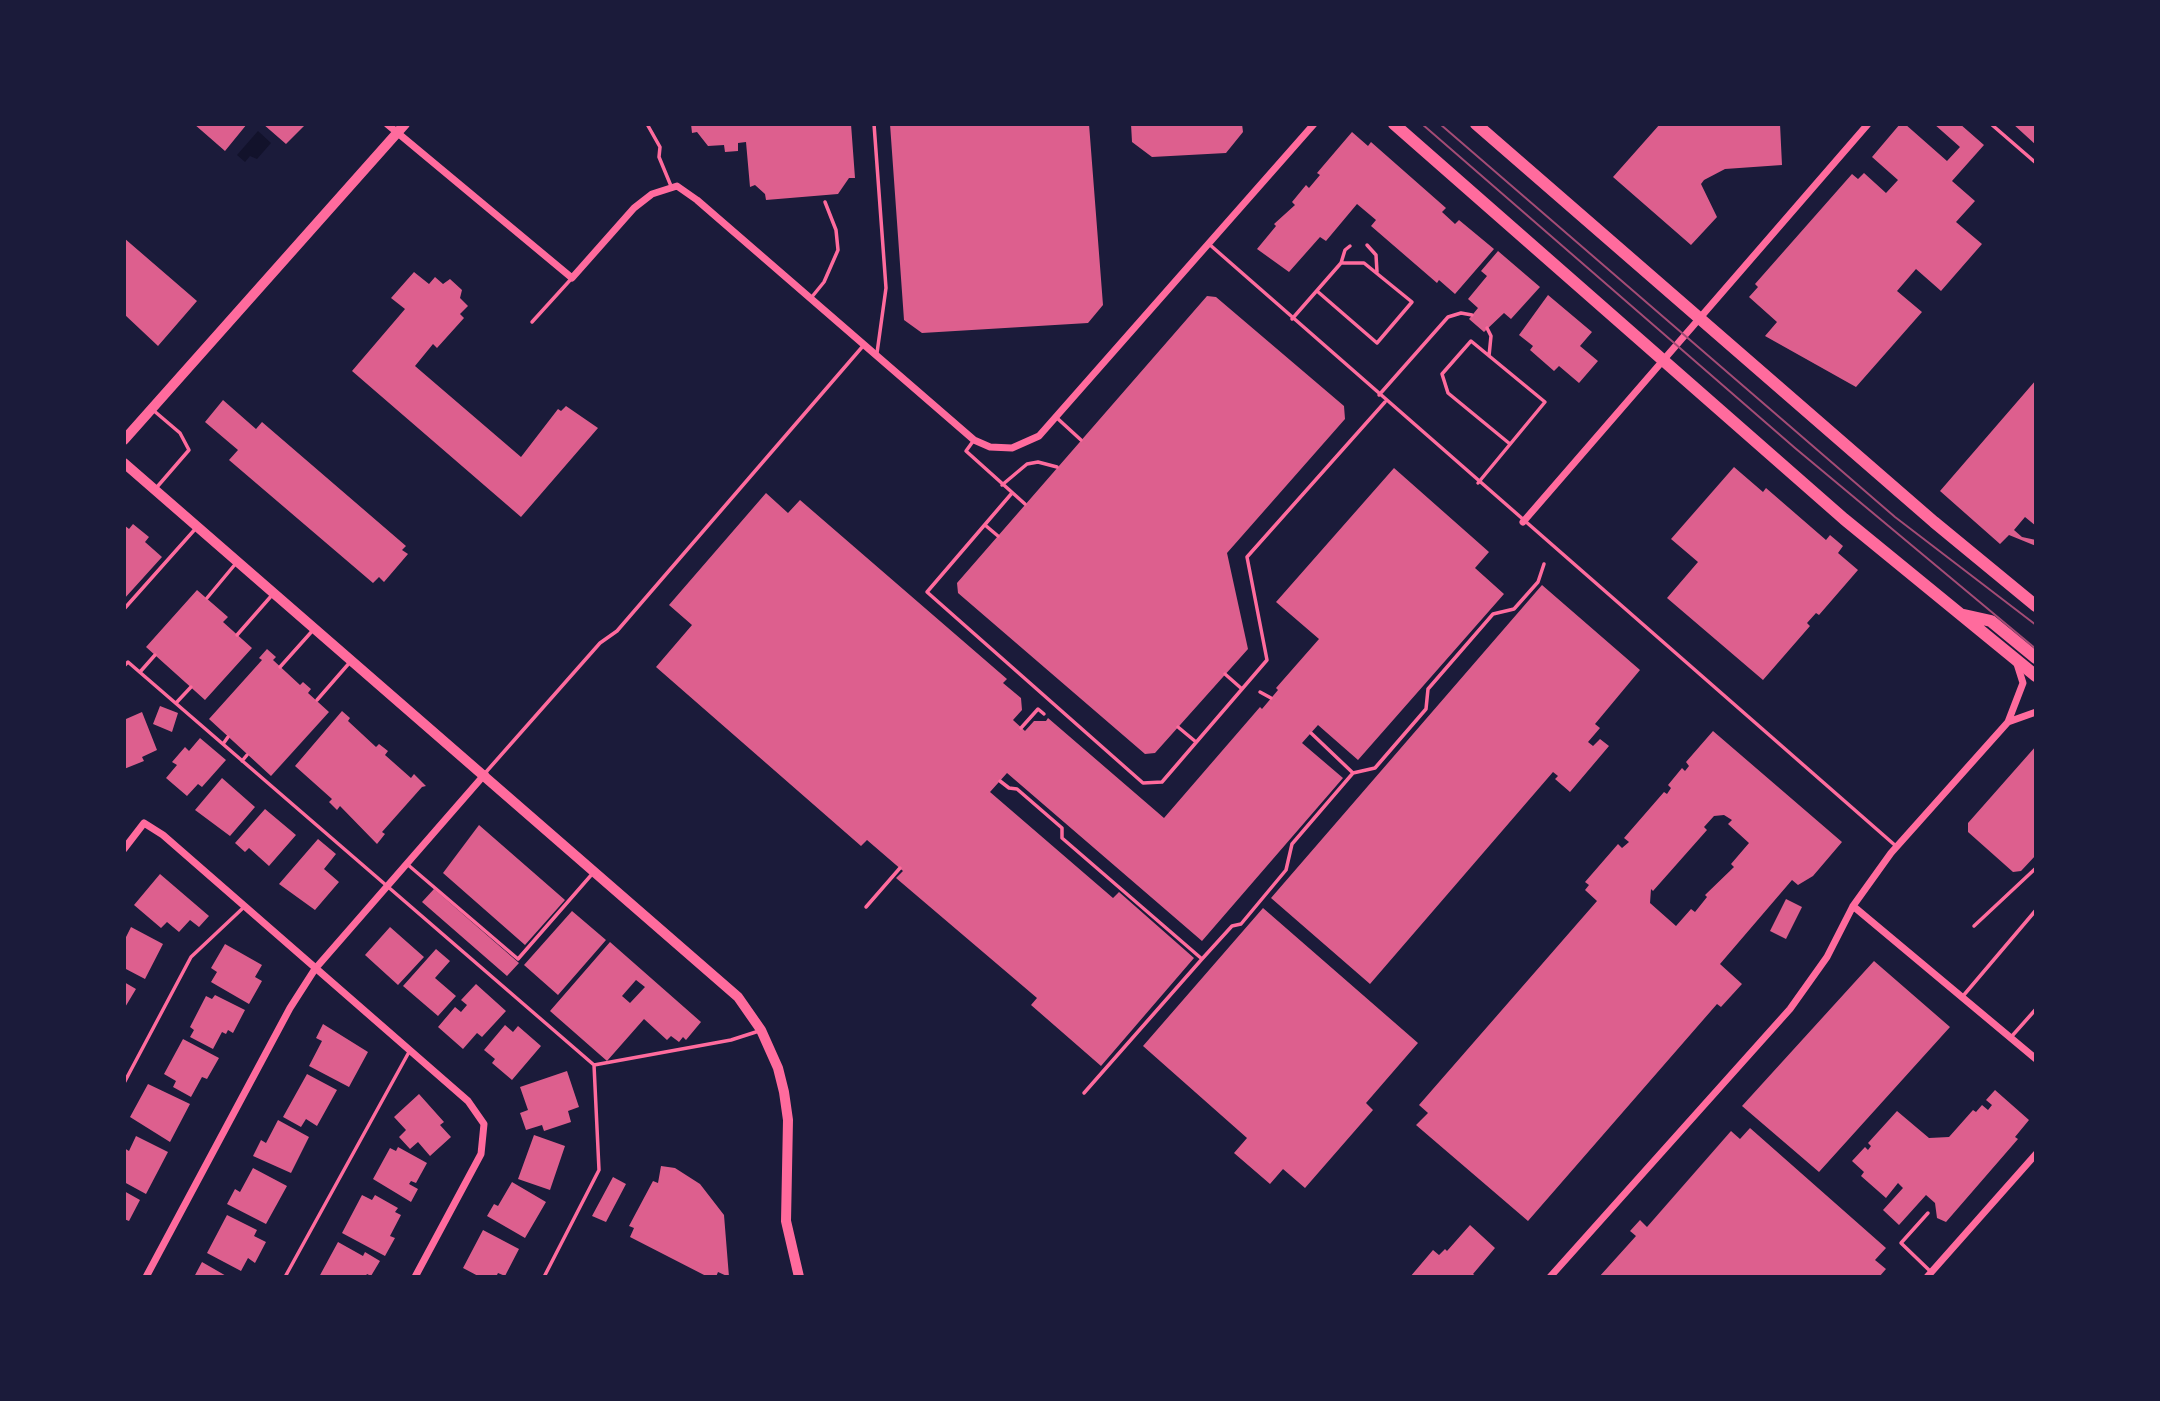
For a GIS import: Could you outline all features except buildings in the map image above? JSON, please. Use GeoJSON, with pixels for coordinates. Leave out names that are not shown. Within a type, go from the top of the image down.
{"type":"FeatureCollection","features":[{"type":"Feature","properties":{"kind":"main road"},"geometry":{"type":"LineString","coordinates":[[1394,124],[1852,526],[2036,676]]}},
{"type":"Feature","properties":{"kind":"main road"},"geometry":{"type":"LineString","coordinates":[[1476,124],[2036,606]]}},
{"type":"Feature","properties":{"kind":"main road"},"geometry":{"type":"LineString","coordinates":[[1960,614],[1991,621],[2036,658]]}},
{"type":"Feature","properties":{"kind":"street"},"geometry":{"type":"LineString","coordinates":[[387,124],[572,278],[634,208],[652,194],[677,186],[697,200],[974,440],[990,447],[1012,448],[1039,436],[1314,124]]}},
{"type":"Feature","properties":{"kind":"street"},"geometry":{"type":"LineString","coordinates":[[124,440],[405,124]]}},
{"type":"Feature","properties":{"kind":"street"},"geometry":{"type":"LineString","coordinates":[[1523,522],[1868,124]]}},
{"type":"Feature","properties":{"kind":"street"},"geometry":{"type":"LineString","coordinates":[[124,463],[723,982],[761,1030],[778,1068],[788,1120],[784,1192],[786,1221],[799,1277]]}},
{"type":"Feature","properties":{"kind":"street"},"geometry":{"type":"LineString","coordinates":[[1550,1277],[1790,1009],[1827,957],[1853,906],[1897,847],[2008,722],[2023,683],[2021,671],[2011,655]]}},
{"type":"Feature","properties":{"kind":"street"},"geometry":{"type":"LineString","coordinates":[[2008,722],[2036,712]]}},
{"type":"Feature","properties":{"kind":"street"},"geometry":{"type":"LineString","coordinates":[[146,1277],[290,1008],[316,969],[485,774]]}},
{"type":"Feature","properties":{"kind":"street"},"geometry":{"type":"LineString","coordinates":[[124,849],[144,823],[163,835],[243,908],[468,1101],[484,1124],[481,1154],[415,1277]]}},
{"type":"Feature","properties":{"kind":"street"},"geometry":{"type":"LineString","coordinates":[[1853,906],[2036,1059]]}},
{"type":"Feature","properties":{"kind":"street"},"geometry":{"type":"LineString","coordinates":[[1929,1275],[2036,1154]]}},
{"type":"Feature","properties":{"kind":"lane"},"geometry":{"type":"LineString","coordinates":[[647,124],[660,147],[662,168],[672,188]]}},
{"type":"Feature","properties":{"kind":"lane"},"geometry":{"type":"LineString","coordinates":[[874,124],[886,288],[876,355]]}},
{"type":"Feature","properties":{"kind":"lane"},"geometry":{"type":"LineString","coordinates":[[1991,124],[2036,163]]}},
{"type":"Feature","properties":{"kind":"lane"},"geometry":{"type":"LineString","coordinates":[[811,298],[824,282],[838,250],[836,230],[825,202]]}},
{"type":"Feature","properties":{"kind":"lane"},"geometry":{"type":"LineString","coordinates":[[1209,244],[1478,483],[1897,847]]}},
{"type":"Feature","properties":{"kind":"lane"},"geometry":{"type":"LineString","coordinates":[[1367,245],[1376,255],[1377,272]]}},
{"type":"Feature","properties":{"kind":"lane"},"geometry":{"type":"LineString","coordinates":[[1292,319],[1341,262],[1345,250],[1350,246]]}},
{"type":"Feature","properties":{"kind":"lane"},"geometry":{"type":"LineString","coordinates":[[1317,291],[1377,343],[1412,302],[1364,263],[1341,262]]}},
{"type":"Feature","properties":{"kind":"lane"},"geometry":{"type":"LineString","coordinates":[[532,322],[572,278]]}},
{"type":"Feature","properties":{"kind":"lane"},"geometry":{"type":"LineString","coordinates":[[1380,396],[1448,317],[1461,313],[1472,315]]}},
{"type":"Feature","properties":{"kind":"lane"},"geometry":{"type":"LineString","coordinates":[[1487,328],[1491,335],[1489,356]]}},
{"type":"Feature","properties":{"kind":"lane"},"geometry":{"type":"LineString","coordinates":[[1478,483],[1545,402],[1471,341],[1442,374],[1448,393],[1510,444]]}},
{"type":"Feature","properties":{"kind":"lane"},"geometry":{"type":"LineString","coordinates":[[485,774],[600,643],[617,631],[864,345]]}},
{"type":"Feature","properties":{"kind":"lane"},"geometry":{"type":"LineString","coordinates":[[1012,493],[928,592],[1143,783],[1161,782],[1267,660],[1247,557],[1386,401]]}},
{"type":"Feature","properties":{"kind":"lane"},"geometry":{"type":"LineString","coordinates":[[152,409],[180,433],[189,450],[155,489]]}},
{"type":"Feature","properties":{"kind":"lane"},"geometry":{"type":"LineString","coordinates":[[1055,417],[1081,440]]}},
{"type":"Feature","properties":{"kind":"lane"},"geometry":{"type":"LineString","coordinates":[[974,440],[966,452],[1025,504]]}},
{"type":"Feature","properties":{"kind":"lane"},"geometry":{"type":"LineString","coordinates":[[1002,485],[1027,464],[1038,462],[1058,467]]}},
{"type":"Feature","properties":{"kind":"lane"},"geometry":{"type":"LineString","coordinates":[[985,525],[998,536]]}},
{"type":"Feature","properties":{"kind":"lane"},"geometry":{"type":"LineString","coordinates":[[124,609],[198,526]]}},
{"type":"Feature","properties":{"kind":"lane"},"geometry":{"type":"LineString","coordinates":[[207,598],[238,560]]}},
{"type":"Feature","properties":{"kind":"lane"},"geometry":{"type":"LineString","coordinates":[[237,635],[275,592]]}},
{"type":"Feature","properties":{"kind":"lane"},"geometry":{"type":"LineString","coordinates":[[280,667],[316,627]]}},
{"type":"Feature","properties":{"kind":"lane"},"geometry":{"type":"LineString","coordinates":[[140,673],[155,655]]}},
{"type":"Feature","properties":{"kind":"lane"},"geometry":{"type":"LineString","coordinates":[[317,701],[352,659]]}},
{"type":"Feature","properties":{"kind":"lane"},"geometry":{"type":"LineString","coordinates":[[124,666],[128,662],[594,1065],[600,1170],[544,1277]]}},
{"type":"Feature","properties":{"kind":"lane"},"geometry":{"type":"LineString","coordinates":[[1226,674],[1242,689]]}},
{"type":"Feature","properties":{"kind":"lane"},"geometry":{"type":"LineString","coordinates":[[176,703],[191,687]]}},
{"type":"Feature","properties":{"kind":"lane"},"geometry":{"type":"LineString","coordinates":[[1178,727],[1196,743]]}},
{"type":"Feature","properties":{"kind":"lane"},"geometry":{"type":"LineString","coordinates":[[223,744],[228,737]]}},
{"type":"Feature","properties":{"kind":"lane"},"geometry":{"type":"LineString","coordinates":[[242,761],[247,755]]}},
{"type":"Feature","properties":{"kind":"lane"},"geometry":{"type":"LineString","coordinates":[[407,864],[517,958],[595,871]]}},
{"type":"Feature","properties":{"kind":"lane"},"geometry":{"type":"LineString","coordinates":[[1974,926],[2036,868]]}},
{"type":"Feature","properties":{"kind":"lane"},"geometry":{"type":"LineString","coordinates":[[124,1083],[191,957],[243,908]]}},
{"type":"Feature","properties":{"kind":"lane"},"geometry":{"type":"LineString","coordinates":[[1963,996],[2036,910]]}},
{"type":"Feature","properties":{"kind":"lane"},"geometry":{"type":"LineString","coordinates":[[2011,1037],[2036,1009]]}},
{"type":"Feature","properties":{"kind":"lane"},"geometry":{"type":"LineString","coordinates":[[594,1065],[731,1040],[761,1030]]}},
{"type":"Feature","properties":{"kind":"lane"},"geometry":{"type":"LineString","coordinates":[[285,1277],[410,1050]]}},
{"type":"Feature","properties":{"kind":"lane"},"geometry":{"type":"LineString","coordinates":[[1928,1213],[1901,1243],[1929,1275]]}},
{"type":"Feature","properties":{"kind":"path"},"geometry":{"type":"LineString","coordinates":[[1084,1093],[1232,926],[1241,924],[1286,870],[1292,844],[1353,773],[1375,768],[1426,709],[1428,689],[1493,614],[1514,609],[1538,582],[1544,564]]}},
{"type":"Feature","properties":{"kind":"path"},"geometry":{"type":"LineString","coordinates":[[1260,692],[1271,698]]}},
{"type":"Feature","properties":{"kind":"path"},"geometry":{"type":"LineString","coordinates":[[1021,728],[1038,709],[1044,714]]}},
{"type":"Feature","properties":{"kind":"path"},"geometry":{"type":"LineString","coordinates":[[1311,733],[1353,773]]}},
{"type":"Feature","properties":{"kind":"path"},"geometry":{"type":"LineString","coordinates":[[1000,781],[1009,788],[1017,789],[1062,828],[1062,838],[1202,959]]}},
{"type":"Feature","properties":{"kind":"path"},"geometry":{"type":"LineString","coordinates":[[866,907],[900,868]]}},
{"type":"Feature","properties":{"kind":"shaded area"},"geometry":{"type":"Polygon","coordinates":[[[258,131],[271,143],[257,159],[250,156],[245,162],[237,155],[258,131]]]}},
{"type":"Feature","properties":{"kind":"tram line"},"geometry":{"type":"LineString","coordinates":[[1422,124],[1795,448],[2036,649]]}},
{"type":"Feature","properties":{"kind":"tram line"},"geometry":{"type":"LineString","coordinates":[[1440,124],[1895,517],[2036,625]]}}]}
